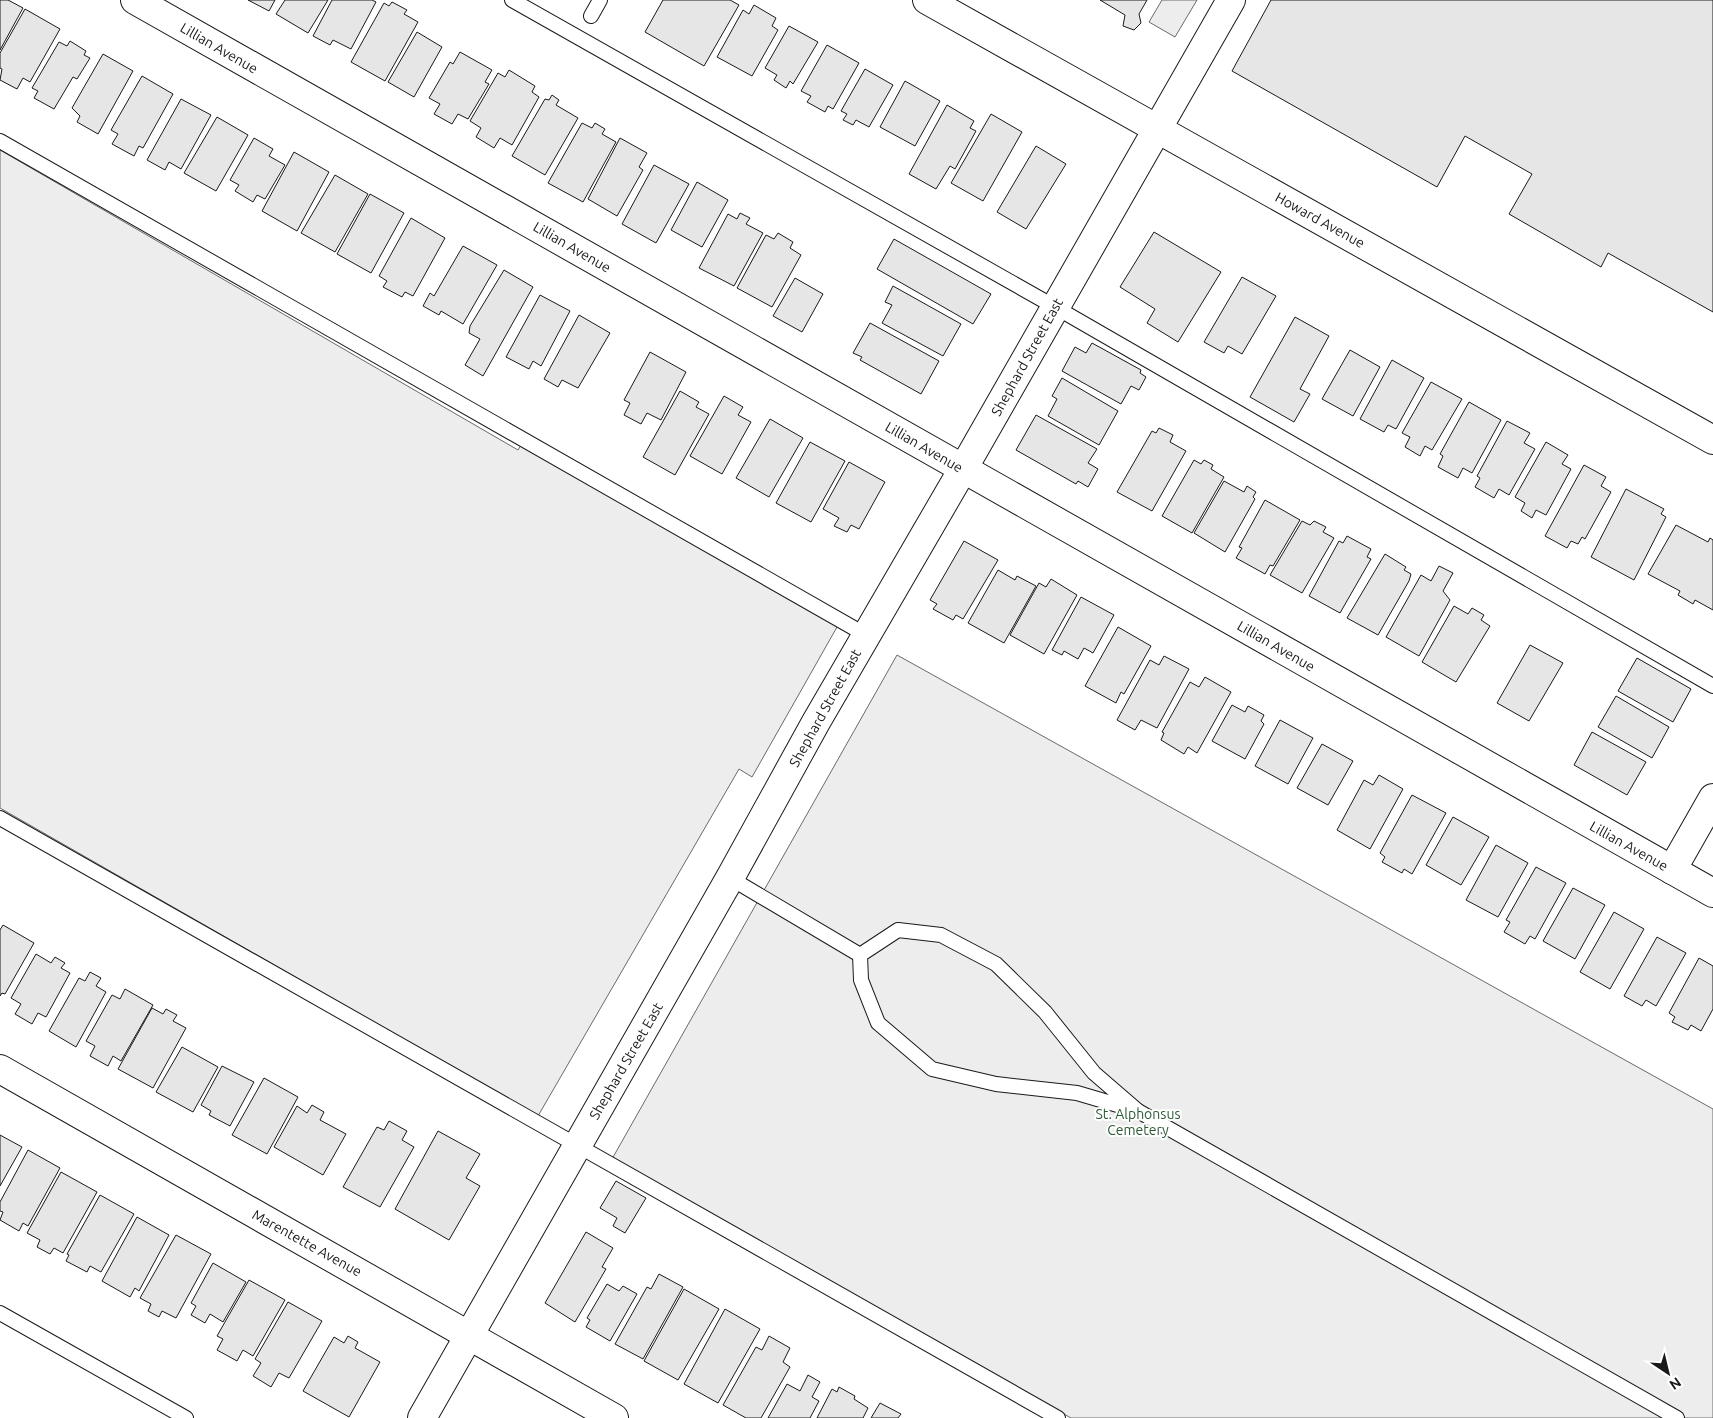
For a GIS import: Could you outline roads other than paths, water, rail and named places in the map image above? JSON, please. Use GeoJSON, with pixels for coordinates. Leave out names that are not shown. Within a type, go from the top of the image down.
{"type":"FeatureCollection","features":[{"type":"Feature","properties":{"kind":"street","name":"Lillian Avenue"},"geometry":{"type":"LineString","coordinates":[[135,0],[1713,894]]}},
{"type":"Feature","properties":{"kind":"street","name":"Howard Avenue"},"geometry":{"type":"LineString","coordinates":[[927,0],[1713,440]]}},
{"type":"Feature","properties":{"kind":"street","name":"Shephard Street East"},"geometry":{"type":"LineString","coordinates":[[422,1418],[730,878],[866,635],[964,469],[1231,0]]}},
{"type":"Feature","properties":{"kind":"street"},"geometry":{"type":"LineString","coordinates":[[1672,870],[1713,798]]}},
{"type":"Feature","properties":{"kind":"street","name":"Marentette Avenue"},"geometry":{"type":"LineString","coordinates":[[0,1069],[614,1418]]}},
{"type":"Feature","properties":{"kind":"lane"},"geometry":{"type":"LineString","coordinates":[[512,0],[1055,307],[1713,686]]}},
{"type":"Feature","properties":{"kind":"lane"},"geometry":{"type":"LineString","coordinates":[[590,16],[600,0]]}},
{"type":"Feature","properties":{"kind":"lane"},"geometry":{"type":"LineString","coordinates":[[0,142],[866,635]]}},
{"type":"Feature","properties":{"kind":"lane"},"geometry":{"type":"LineString","coordinates":[[0,818],[1058,1418]]}},
{"type":"Feature","properties":{"kind":"lane"},"geometry":{"type":"LineString","coordinates":[[730,878],[860,955]]}},
{"type":"Feature","properties":{"kind":"lane"},"geometry":{"type":"LineString","coordinates":[[860,955],[898,930],[941,935],[996,964],[1045,1012],[1094,1073],[1138,1111],[1678,1418]]}},
{"type":"Feature","properties":{"kind":"lane"},"geometry":{"type":"LineString","coordinates":[[860,955],[861,980],[878,1023],[932,1069],[996,1084],[1077,1093],[1138,1111]]}},
{"type":"Feature","properties":{"kind":"lane"},"geometry":{"type":"LineString","coordinates":[[0,1313],[186,1418]]}},
{"type":"Feature","properties":{"kind":"park label","name":"St. Alphonsus Cemetery"},"geometry":{"type":"Point","coordinates":[1138,1122]}}]}
